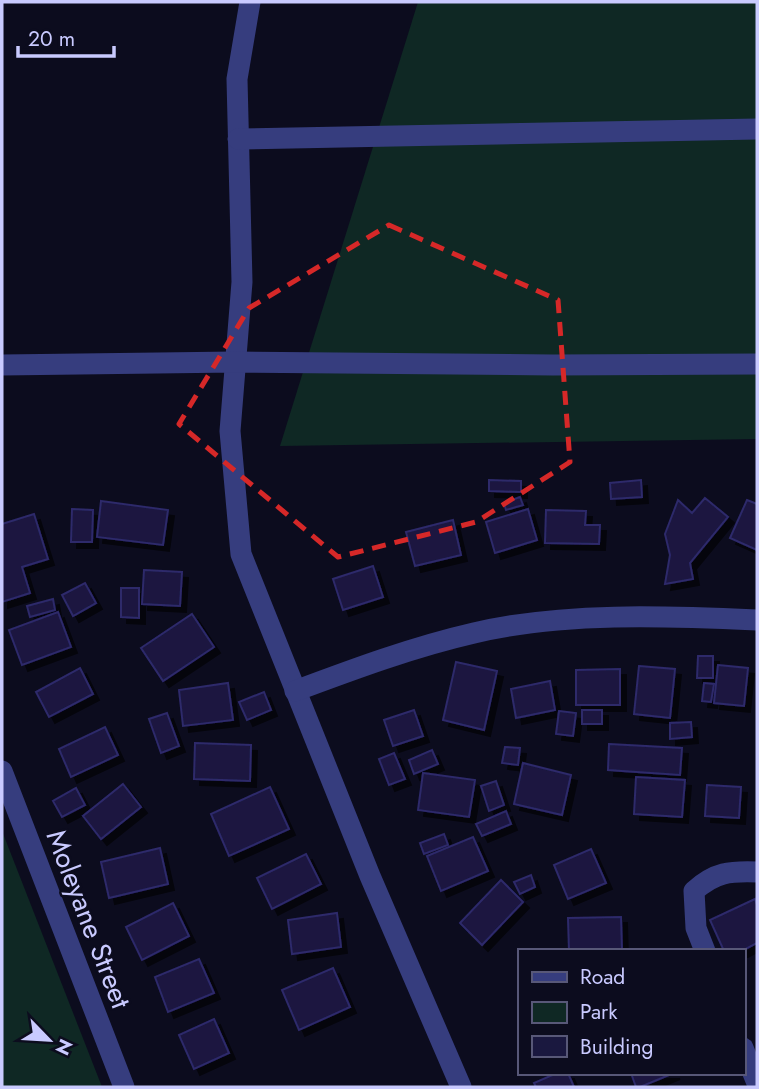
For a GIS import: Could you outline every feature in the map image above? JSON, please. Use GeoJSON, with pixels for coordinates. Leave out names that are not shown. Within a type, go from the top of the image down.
{"type":"FeatureCollection","features":[{"type":"Feature","properties":{"kind":"street"},"geometry":{"type":"LineString","coordinates":[[250,2],[237,79],[242,282],[230,430],[241,554],[370,876],[461,1087]]}},
{"type":"Feature","properties":{"kind":"street"},"geometry":{"type":"LineString","coordinates":[[238,139],[757,129]]}},
{"type":"Feature","properties":{"kind":"street"},"geometry":{"type":"LineString","coordinates":[[2,365],[235,362],[757,364]]}},
{"type":"Feature","properties":{"kind":"street"},"geometry":{"type":"LineString","coordinates":[[295,691],[393,655],[475,632],[552,621],[679,617],[757,620]]}},
{"type":"Feature","properties":{"kind":"street","name":"Moleyane Street"},"geometry":{"type":"LineString","coordinates":[[2,771],[124,1087]]}},
{"type":"Feature","properties":{"kind":"street"},"geometry":{"type":"LineString","coordinates":[[704,949],[696,928],[694,891],[706,881],[730,872],[757,872]]}},
{"type":"Feature","properties":{"kind":"street"},"geometry":{"type":"LineString","coordinates":[[745,1053],[757,1083]]}},
{"type":"Feature","properties":{"kind":"highlighted area"},"geometry":{"type":"Polygon","coordinates":[[[389,225],[558,300],[570,462],[476,522],[338,557],[179,424],[249,308],[389,225]]]}},
{"type":"Feature","properties":{"kind":"green space"},"geometry":{"type":"Polygon","coordinates":[[[418,2],[757,2],[757,439],[280,446],[418,2]]]}},
{"type":"Feature","properties":{"kind":"green space"},"geometry":{"type":"Polygon","coordinates":[[[2,831],[102,1087],[2,1087],[2,831]]]}},
{"type":"Feature","properties":{"kind":"building"},"geometry":{"type":"Polygon","coordinates":[[[489,480],[521,481],[521,492],[489,491],[489,480]]]}},
{"type":"Feature","properties":{"kind":"building"},"geometry":{"type":"Polygon","coordinates":[[[641,480],[642,497],[611,499],[610,483],[641,480]]]}},
{"type":"Feature","properties":{"kind":"building"},"geometry":{"type":"Polygon","coordinates":[[[520,497],[523,505],[506,510],[504,503],[520,497]]]}},
{"type":"Feature","properties":{"kind":"building"},"geometry":{"type":"Polygon","coordinates":[[[705,498],[728,517],[690,563],[693,579],[665,584],[670,555],[665,534],[678,500],[692,513],[705,498]]]}},
{"type":"Feature","properties":{"kind":"building"},"geometry":{"type":"Polygon","coordinates":[[[747,500],[757,504],[757,550],[730,538],[747,500]]]}},
{"type":"Feature","properties":{"kind":"building"},"geometry":{"type":"Polygon","coordinates":[[[101,501],[168,510],[163,545],[97,537],[101,501]]]}},
{"type":"Feature","properties":{"kind":"building"},"geometry":{"type":"Polygon","coordinates":[[[72,509],[93,510],[92,542],[71,542],[72,509]]]}},
{"type":"Feature","properties":{"kind":"building"},"geometry":{"type":"Polygon","coordinates":[[[528,509],[537,540],[495,553],[486,522],[528,509]]]}},
{"type":"Feature","properties":{"kind":"building"},"geometry":{"type":"Polygon","coordinates":[[[546,510],[586,511],[585,525],[600,525],[599,544],[545,543],[546,510]]]}},
{"type":"Feature","properties":{"kind":"building"},"geometry":{"type":"Polygon","coordinates":[[[34,514],[48,559],[22,567],[30,593],[2,602],[2,524],[34,514]]]}},
{"type":"Feature","properties":{"kind":"building"},"geometry":{"type":"Polygon","coordinates":[[[453,520],[461,555],[415,566],[406,532],[453,520]]]}},
{"type":"Feature","properties":{"kind":"building"},"geometry":{"type":"Polygon","coordinates":[[[373,566],[383,597],[343,610],[333,579],[373,566]]]}},
{"type":"Feature","properties":{"kind":"building"},"geometry":{"type":"Polygon","coordinates":[[[144,570],[182,572],[180,606],[142,604],[144,570]]]}},
{"type":"Feature","properties":{"kind":"building"},"geometry":{"type":"Polygon","coordinates":[[[85,583],[96,603],[73,616],[62,595],[85,583]]]}},
{"type":"Feature","properties":{"kind":"building"},"geometry":{"type":"Polygon","coordinates":[[[121,588],[139,588],[139,618],[121,617],[121,588]]]}},
{"type":"Feature","properties":{"kind":"building"},"geometry":{"type":"Polygon","coordinates":[[[53,599],[55,610],[30,617],[27,606],[53,599]]]}},
{"type":"Feature","properties":{"kind":"building"},"geometry":{"type":"Polygon","coordinates":[[[58,612],[71,647],[22,665],[9,630],[58,612]]]}},
{"type":"Feature","properties":{"kind":"building"},"geometry":{"type":"Polygon","coordinates":[[[192,614],[214,647],[163,681],[141,648],[192,614]]]}},
{"type":"Feature","properties":{"kind":"building"},"geometry":{"type":"Polygon","coordinates":[[[698,656],[713,656],[713,678],[697,678],[698,656]]]}},
{"type":"Feature","properties":{"kind":"building"},"geometry":{"type":"Polygon","coordinates":[[[456,662],[497,671],[484,730],[443,720],[456,662]]]}},
{"type":"Feature","properties":{"kind":"building"},"geometry":{"type":"Polygon","coordinates":[[[718,665],[748,668],[744,706],[714,703],[718,665]]]}},
{"type":"Feature","properties":{"kind":"building"},"geometry":{"type":"Polygon","coordinates":[[[639,666],[675,669],[670,718],[634,714],[639,666]]]}},
{"type":"Feature","properties":{"kind":"building"},"geometry":{"type":"Polygon","coordinates":[[[80,668],[93,694],[49,717],[36,692],[80,668]]]}},
{"type":"Feature","properties":{"kind":"building"},"geometry":{"type":"Polygon","coordinates":[[[620,669],[620,705],[576,705],[576,670],[620,669]]]}},
{"type":"Feature","properties":{"kind":"building"},"geometry":{"type":"Polygon","coordinates":[[[550,681],[555,710],[516,718],[511,689],[550,681]]]}},
{"type":"Feature","properties":{"kind":"building"},"geometry":{"type":"Polygon","coordinates":[[[228,683],[233,720],[183,726],[179,690],[228,683]]]}},
{"type":"Feature","properties":{"kind":"building"},"geometry":{"type":"Polygon","coordinates":[[[704,683],[714,684],[711,702],[702,701],[704,683]]]}},
{"type":"Feature","properties":{"kind":"building"},"geometry":{"type":"Polygon","coordinates":[[[264,692],[271,710],[247,720],[239,702],[264,692]]]}},
{"type":"Feature","properties":{"kind":"building"},"geometry":{"type":"Polygon","coordinates":[[[414,710],[423,736],[393,746],[384,720],[414,710]]]}},
{"type":"Feature","properties":{"kind":"building"},"geometry":{"type":"Polygon","coordinates":[[[582,710],[602,710],[602,724],[582,724],[582,710]]]}},
{"type":"Feature","properties":{"kind":"building"},"geometry":{"type":"Polygon","coordinates":[[[559,711],[576,713],[573,736],[556,734],[559,711]]]}},
{"type":"Feature","properties":{"kind":"building"},"geometry":{"type":"Polygon","coordinates":[[[167,713],[179,746],[161,753],[149,719],[167,713]]]}},
{"type":"Feature","properties":{"kind":"building"},"geometry":{"type":"Polygon","coordinates":[[[691,722],[692,737],[670,739],[670,723],[691,722]]]}},
{"type":"Feature","properties":{"kind":"building"},"geometry":{"type":"Polygon","coordinates":[[[105,727],[118,755],[71,777],[59,749],[105,727]]]}},
{"type":"Feature","properties":{"kind":"building"},"geometry":{"type":"Polygon","coordinates":[[[195,743],[251,745],[250,781],[194,779],[195,743]]]}},
{"type":"Feature","properties":{"kind":"building"},"geometry":{"type":"Polygon","coordinates":[[[609,744],[682,748],[680,775],[608,770],[609,744]]]}},
{"type":"Feature","properties":{"kind":"building"},"geometry":{"type":"Polygon","coordinates":[[[505,747],[520,748],[518,765],[502,763],[505,747]]]}},
{"type":"Feature","properties":{"kind":"building"},"geometry":{"type":"Polygon","coordinates":[[[432,750],[438,764],[414,774],[409,760],[432,750]]]}},
{"type":"Feature","properties":{"kind":"building"},"geometry":{"type":"Polygon","coordinates":[[[394,753],[405,779],[389,785],[379,759],[394,753]]]}},
{"type":"Feature","properties":{"kind":"building"},"geometry":{"type":"Polygon","coordinates":[[[523,763],[571,775],[562,815],[514,804],[523,763]]]}},
{"type":"Feature","properties":{"kind":"building"},"geometry":{"type":"Polygon","coordinates":[[[423,773],[475,780],[469,817],[418,810],[423,773]]]}},
{"type":"Feature","properties":{"kind":"building"},"geometry":{"type":"Polygon","coordinates":[[[636,777],[685,780],[682,817],[634,814],[636,777]]]}},
{"type":"Feature","properties":{"kind":"building"},"geometry":{"type":"Polygon","coordinates":[[[496,781],[504,805],[489,811],[481,786],[496,781]]]}},
{"type":"Feature","properties":{"kind":"building"},"geometry":{"type":"Polygon","coordinates":[[[123,784],[141,807],[101,839],[83,816],[123,784]]]}},
{"type":"Feature","properties":{"kind":"building"},"geometry":{"type":"Polygon","coordinates":[[[707,785],[741,787],[739,818],[705,816],[707,785]]]}},
{"type":"Feature","properties":{"kind":"building"},"geometry":{"type":"Polygon","coordinates":[[[270,787],[289,829],[229,856],[211,814],[270,787]]]}},
{"type":"Feature","properties":{"kind":"building"},"geometry":{"type":"Polygon","coordinates":[[[76,788],[85,805],[62,817],[53,801],[76,788]]]}},
{"type":"Feature","properties":{"kind":"building"},"geometry":{"type":"Polygon","coordinates":[[[506,811],[511,824],[482,836],[476,824],[506,811]]]}},
{"type":"Feature","properties":{"kind":"building"},"geometry":{"type":"Polygon","coordinates":[[[444,834],[448,845],[424,854],[420,843],[444,834]]]}},
{"type":"Feature","properties":{"kind":"building"},"geometry":{"type":"Polygon","coordinates":[[[473,837],[488,871],[441,891],[427,856],[473,837]]]}},
{"type":"Feature","properties":{"kind":"building"},"geometry":{"type":"Polygon","coordinates":[[[160,848],[168,884],[109,898],[101,862],[160,848]]]}},
{"type":"Feature","properties":{"kind":"building"},"geometry":{"type":"Polygon","coordinates":[[[591,849],[606,883],[568,899],[554,865],[591,849]]]}},
{"type":"Feature","properties":{"kind":"building"},"geometry":{"type":"Polygon","coordinates":[[[306,854],[321,884],[272,909],[257,878],[306,854]]]}},
{"type":"Feature","properties":{"kind":"building"},"geometry":{"type":"Polygon","coordinates":[[[531,875],[535,887],[520,894],[514,882],[531,875]]]}},
{"type":"Feature","properties":{"kind":"building"},"geometry":{"type":"Polygon","coordinates":[[[501,880],[523,902],[482,945],[460,923],[501,880]]]}},
{"type":"Feature","properties":{"kind":"building"},"geometry":{"type":"Polygon","coordinates":[[[755,899],[757,943],[745,949],[723,949],[710,920],[755,899]]]}},
{"type":"Feature","properties":{"kind":"building"},"geometry":{"type":"Polygon","coordinates":[[[173,903],[189,936],[142,960],[126,927],[173,903]]]}},
{"type":"Feature","properties":{"kind":"building"},"geometry":{"type":"Polygon","coordinates":[[[337,913],[341,947],[292,954],[288,920],[337,913]]]}},
{"type":"Feature","properties":{"kind":"building"},"geometry":{"type":"Polygon","coordinates":[[[621,917],[622,949],[569,949],[568,918],[621,917]]]}},
{"type":"Feature","properties":{"kind":"building"},"geometry":{"type":"Polygon","coordinates":[[[199,959],[214,993],[168,1012],[155,977],[199,959]]]}},
{"type":"Feature","properties":{"kind":"building"},"geometry":{"type":"Polygon","coordinates":[[[333,968],[350,1007],[299,1030],[282,990],[333,968]]]}},
{"type":"Feature","properties":{"kind":"building"},"geometry":{"type":"Polygon","coordinates":[[[214,1019],[229,1053],[194,1069],[179,1035],[214,1019]]]}},
{"type":"Feature","properties":{"kind":"building"},"geometry":{"type":"Polygon","coordinates":[[[552,1075],[569,1075],[574,1087],[536,1087],[534,1083],[552,1075]]]}},
{"type":"Feature","properties":{"kind":"building"},"geometry":{"type":"Polygon","coordinates":[[[632,1075],[669,1075],[640,1087],[636,1087],[632,1075]]]}}]}
